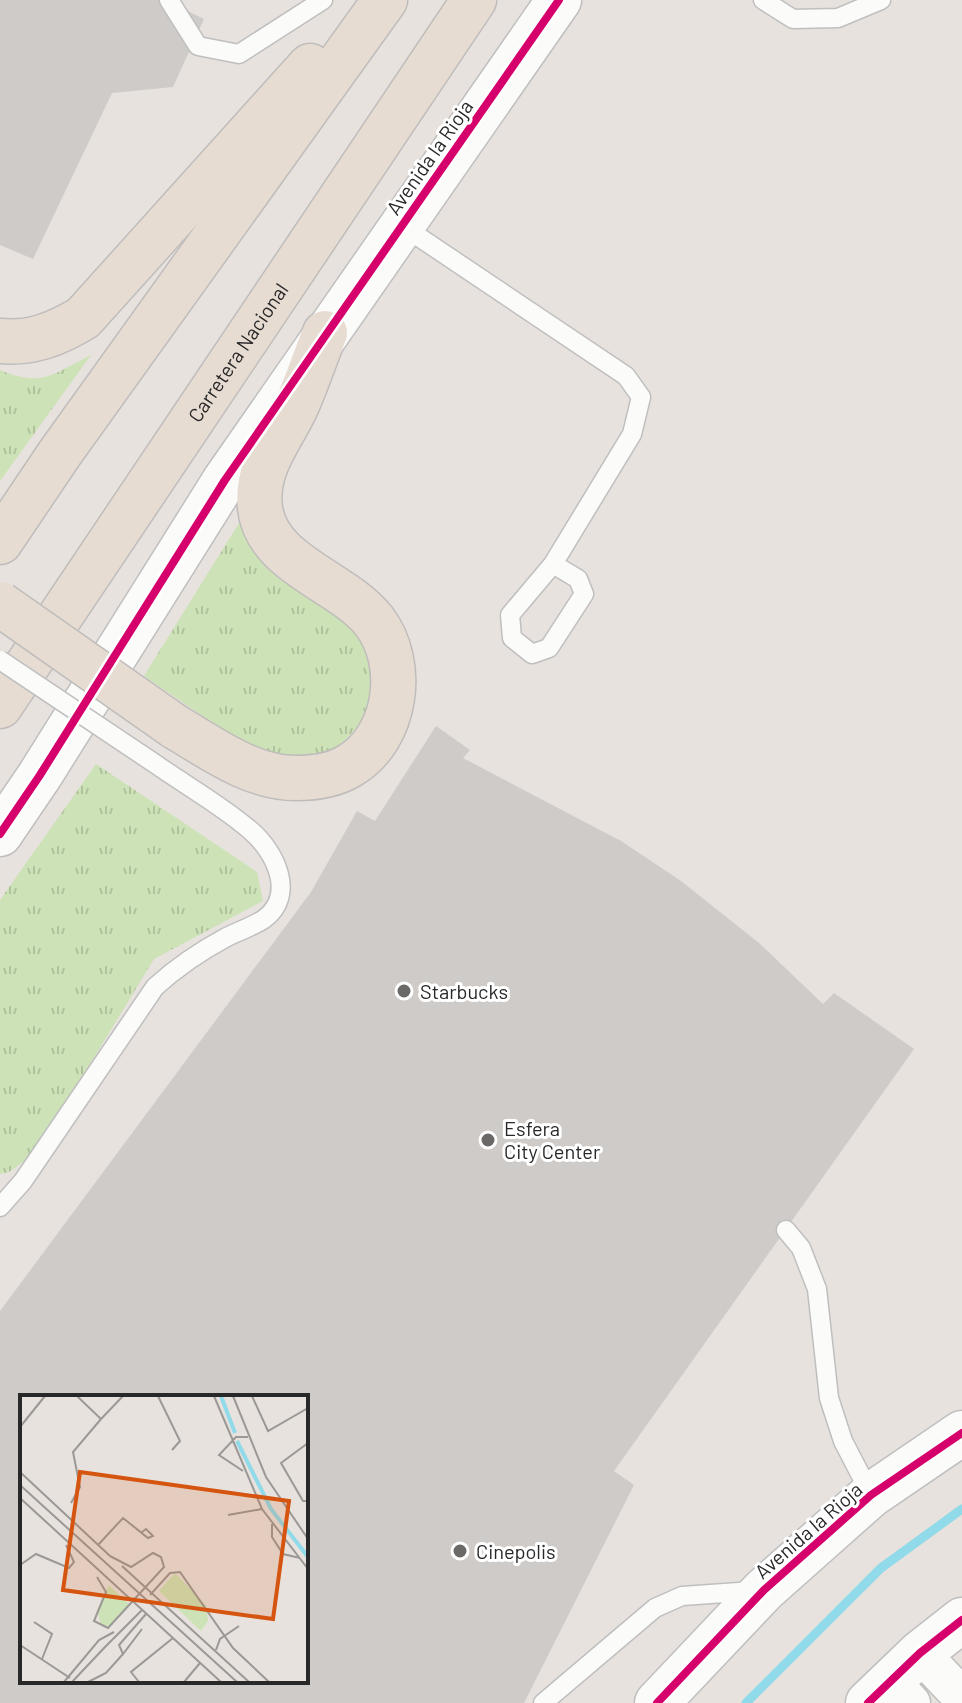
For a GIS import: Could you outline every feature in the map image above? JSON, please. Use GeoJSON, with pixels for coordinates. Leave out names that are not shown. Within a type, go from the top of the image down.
{"type":"FeatureCollection","features":[{"type":"Feature","properties":{"kind":"highway"},"geometry":{"type":"LineString","coordinates":[[0,341],[33,341],[83,318],[296,78],[384,0]]}},
{"type":"Feature","properties":{"kind":"highway"},"geometry":{"type":"LineString","coordinates":[[0,542],[69,440],[384,0]]}},
{"type":"Feature","properties":{"kind":"highway","name":"Carretera Nacional"},"geometry":{"type":"LineString","coordinates":[[0,706],[474,0]]}},
{"type":"Feature","properties":{"kind":"highway"},"geometry":{"type":"LineString","coordinates":[[0,604],[174,726],[238,763],[268,774],[294,778],[319,776],[349,766],[374,745],[388,718],[394,678],[387,644],[373,620],[348,598],[300,566],[280,547],[267,530],[260,511],[259,486],[264,464],[295,408],[325,333]]}},
{"type":"Feature","properties":{"kind":"street","name":"Avenida la Rioja"},"geometry":{"type":"LineString","coordinates":[[0,834],[225,480],[559,0]]}},
{"type":"Feature","properties":{"kind":"street","name":"Avenida la Rioja"},"geometry":{"type":"LineString","coordinates":[[657,1703],[764,1590],[871,1495],[962,1433]]}},
{"type":"Feature","properties":{"kind":"street"},"geometry":{"type":"LineString","coordinates":[[897,1685],[962,1620]]}},
{"type":"Feature","properties":{"kind":"street"},"geometry":{"type":"LineString","coordinates":[[897,1685],[962,1697]]}},
{"type":"Feature","properties":{"kind":"lane"},"geometry":{"type":"LineString","coordinates":[[169,0],[198,46],[239,54],[323,0]]}},
{"type":"Feature","properties":{"kind":"lane"},"geometry":{"type":"LineString","coordinates":[[763,0],[793,19],[838,18],[881,0]]}},
{"type":"Feature","properties":{"kind":"lane"},"geometry":{"type":"LineString","coordinates":[[401,225],[626,376],[641,397],[632,434],[553,564],[510,615],[512,638],[532,654],[549,648],[584,594],[578,579],[553,564]]}},
{"type":"Feature","properties":{"kind":"lane"},"geometry":{"type":"LineString","coordinates":[[0,660],[252,831],[278,869],[282,881],[274,910],[262,921],[181,964],[155,987],[23,1181],[0,1207]]}},
{"type":"Feature","properties":{"kind":"lane"},"geometry":{"type":"LineString","coordinates":[[786,1230],[801,1248],[817,1289],[829,1398],[843,1441],[871,1495]]}},
{"type":"Feature","properties":{"kind":"lane"},"geometry":{"type":"LineString","coordinates":[[543,1703],[655,1608],[682,1596],[764,1590]]}},
{"type":"Feature","properties":{"kind":"green space"},"geometry":{"type":"Polygon","coordinates":[[[91,355],[0,481],[0,370],[37,378],[57,373],[91,355]]]}},
{"type":"Feature","properties":{"kind":"green space"},"geometry":{"type":"Polygon","coordinates":[[[239,523],[337,597],[369,633],[374,694],[362,722],[339,747],[299,759],[260,755],[144,676],[239,523]]]}},
{"type":"Feature","properties":{"kind":"green space"},"geometry":{"type":"Polygon","coordinates":[[[96,764],[257,872],[263,901],[154,959],[36,1153],[9,1172],[0,1174],[0,900],[96,764]]]}},
{"type":"Feature","properties":{"kind":"building"},"geometry":{"type":"Polygon","coordinates":[[[0,0],[165,0],[204,19],[173,87],[112,93],[33,259],[0,245],[0,0]]]}},
{"type":"Feature","properties":{"kind":"building","name":"Esfera City Center"},"geometry":{"type":"Polygon","coordinates":[[[436,726],[470,750],[463,758],[621,841],[681,881],[759,943],[823,1004],[834,993],[914,1049],[614,1471],[634,1485],[524,1703],[0,1703],[0,1311],[311,892],[357,811],[375,821],[436,726]]]}},
{"type":"Feature","properties":{"kind":"waterway"},"geometry":{"type":"LineString","coordinates":[[746,1703],[881,1568],[962,1509]]}},
{"type":"Feature","properties":{"kind":"cycle path"},"geometry":{"type":"LineString","coordinates":[[0,834],[225,480],[559,0]]}},
{"type":"Feature","properties":{"kind":"cycle path"},"geometry":{"type":"LineString","coordinates":[[657,1703],[764,1590],[871,1495],[962,1433]]}},
{"type":"Feature","properties":{"kind":"cycle path"},"geometry":{"type":"LineString","coordinates":[[868,1703],[920,1653],[962,1620]]}},
{"type":"Feature","properties":{"kind":"place","name":"Starbucks"},"geometry":{"type":"Point","coordinates":[404,991]}},
{"type":"Feature","properties":{"kind":"place","name":"Esfera City Center"},"geometry":{"type":"Point","coordinates":[488,1140]}},
{"type":"Feature","properties":{"kind":"place","name":"Cinepolis"},"geometry":{"type":"Point","coordinates":[460,1551]}}]}
